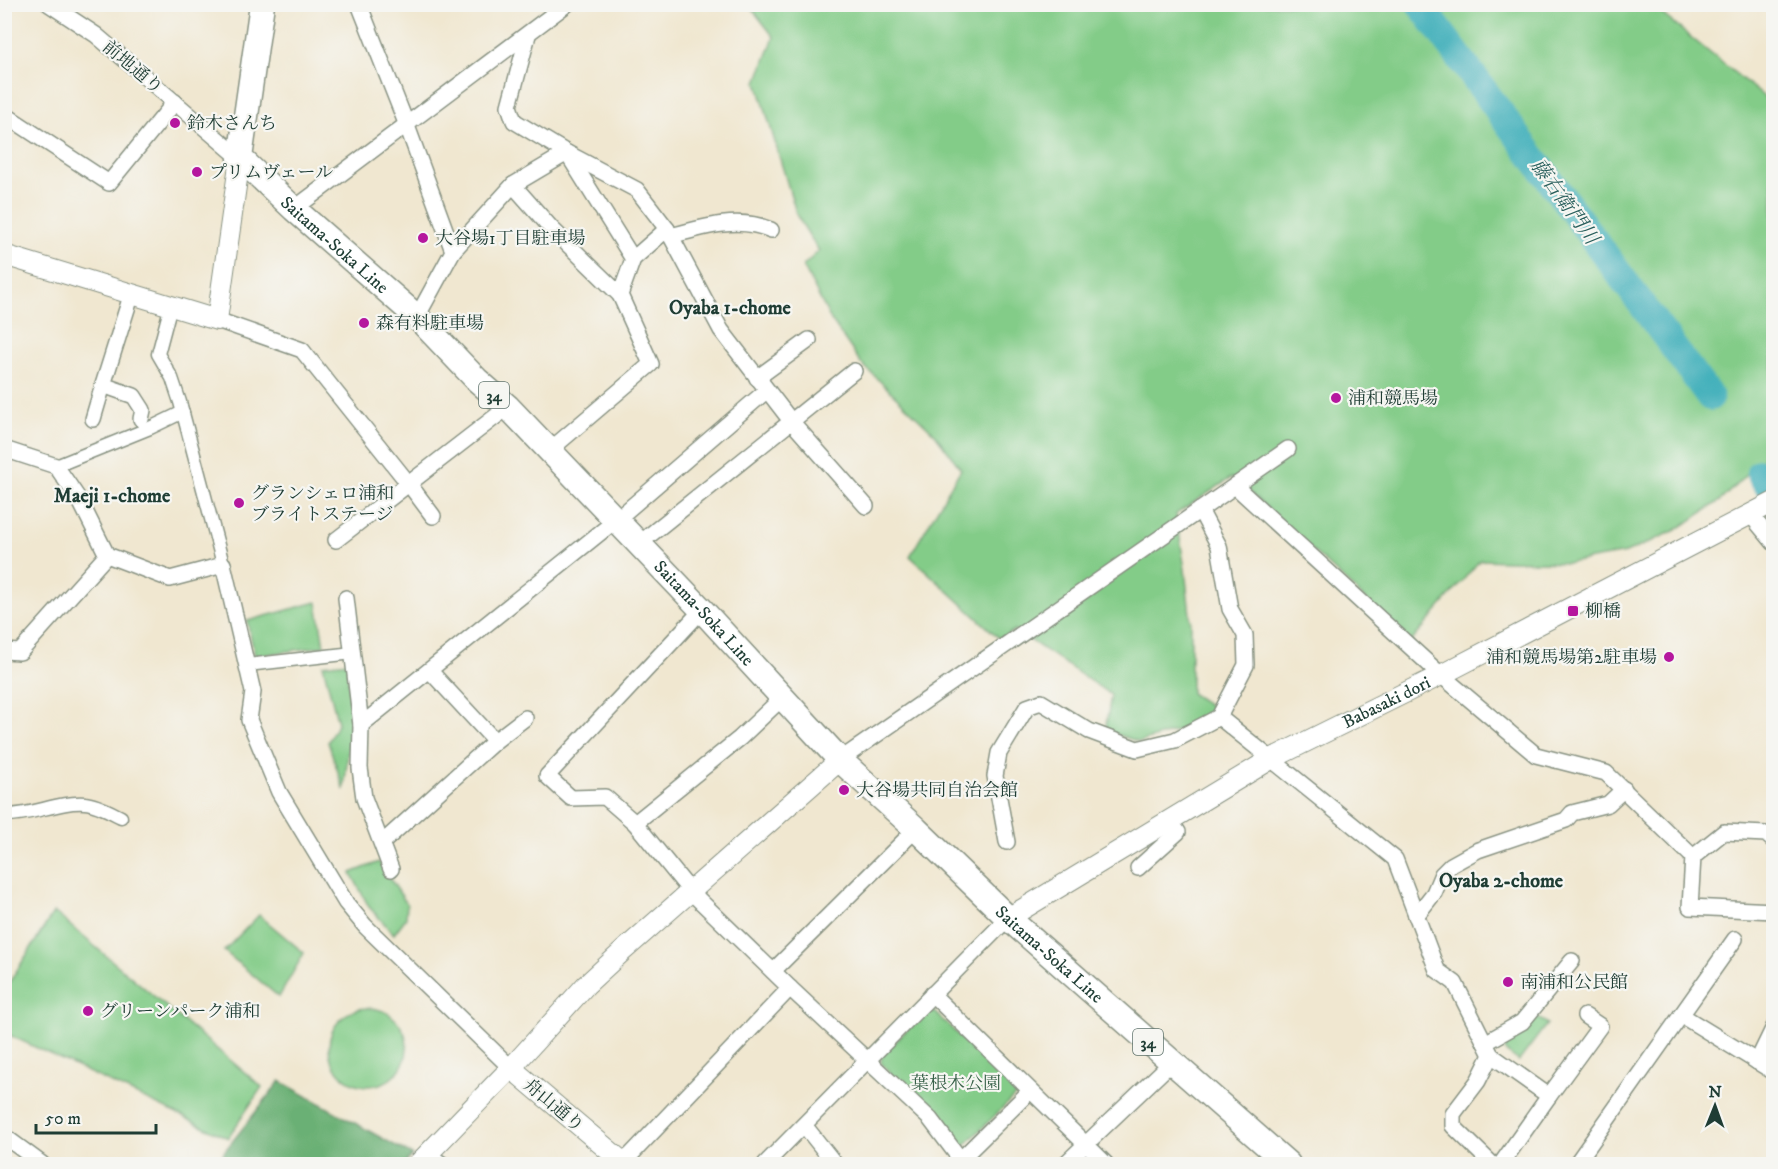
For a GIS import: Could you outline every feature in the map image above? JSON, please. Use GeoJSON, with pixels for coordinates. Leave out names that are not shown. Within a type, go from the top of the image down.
{"type":"FeatureCollection","features":[{"type":"Feature","properties":{"kind":"main road"},"geometry":{"type":"LineString","coordinates":[[240,158],[263,5]]}},
{"type":"Feature","properties":{"kind":"main road","name":"Saitama-Soka Line"},"geometry":{"type":"LineString","coordinates":[[240,158],[294,209],[417,317],[477,380],[508,407],[640,543],[840,760],[1008,918],[1288,1164]]}},
{"type":"Feature","properties":{"kind":"street","name":"前地通り"},"geometry":{"type":"LineString","coordinates":[[49,4],[96,35],[240,158]]}},
{"type":"Feature","properties":{"kind":"street"},"geometry":{"type":"LineString","coordinates":[[359,4],[453,251]]}},
{"type":"Feature","properties":{"kind":"street"},"geometry":{"type":"LineString","coordinates":[[294,209],[567,4]]}},
{"type":"Feature","properties":{"kind":"street"},"geometry":{"type":"LineString","coordinates":[[528,35],[509,106],[514,121],[567,153],[637,190],[669,233],[721,330],[766,391],[866,506]]}},
{"type":"Feature","properties":{"kind":"street"},"geometry":{"type":"LineString","coordinates":[[4,114],[109,183],[175,102]]}},
{"type":"Feature","properties":{"kind":"street"},"geometry":{"type":"LineString","coordinates":[[417,317],[453,251],[513,185],[567,153]]}},
{"type":"Feature","properties":{"kind":"street"},"geometry":{"type":"LineString","coordinates":[[567,153],[633,259]]}},
{"type":"Feature","properties":{"kind":"street"},"geometry":{"type":"LineString","coordinates":[[217,320],[240,158]]}},
{"type":"Feature","properties":{"kind":"street"},"geometry":{"type":"LineString","coordinates":[[513,185],[552,229],[620,295],[651,364],[550,450]]}},
{"type":"Feature","properties":{"kind":"street"},"geometry":{"type":"LineString","coordinates":[[620,295],[633,259],[669,233],[736,223],[753,224],[771,230]]}},
{"type":"Feature","properties":{"kind":"street"},"geometry":{"type":"LineString","coordinates":[[4,255],[171,305],[302,350],[433,516]]}},
{"type":"Feature","properties":{"kind":"street"},"geometry":{"type":"LineString","coordinates":[[93,419],[132,293]]}},
{"type":"Feature","properties":{"kind":"street"},"geometry":{"type":"LineString","coordinates":[[171,305],[158,354],[172,378],[183,412],[223,564],[253,692],[249,720],[279,792],[346,903],[365,926],[511,1068]]}},
{"type":"Feature","properties":{"kind":"street"},"geometry":{"type":"LineString","coordinates":[[757,378],[809,340]]}},
{"type":"Feature","properties":{"kind":"street"},"geometry":{"type":"LineString","coordinates":[[640,543],[854,371]]}},
{"type":"Feature","properties":{"kind":"street"},"geometry":{"type":"LineString","coordinates":[[103,385],[134,396],[143,410],[141,419]]}},
{"type":"Feature","properties":{"kind":"street"},"geometry":{"type":"LineString","coordinates":[[361,725],[616,520],[766,391]]}},
{"type":"Feature","properties":{"kind":"street"},"geometry":{"type":"LineString","coordinates":[[336,540],[508,407]]}},
{"type":"Feature","properties":{"kind":"street"},"geometry":{"type":"LineString","coordinates":[[56,466],[150,428],[183,412]]}},
{"type":"Feature","properties":{"kind":"street"},"geometry":{"type":"LineString","coordinates":[[4,449],[56,466],[80,501],[107,555],[170,579],[223,564]]}},
{"type":"Feature","properties":{"kind":"street"},"geometry":{"type":"LineString","coordinates":[[429,1161],[586,985],[840,760],[1288,449]]}},
{"type":"Feature","properties":{"kind":"street"},"geometry":{"type":"LineString","coordinates":[[1235,486],[1441,675],[1536,755],[1606,773],[1624,789],[1693,857],[1690,907],[1773,911]]}},
{"type":"Feature","properties":{"kind":"street"},"geometry":{"type":"LineString","coordinates":[[1760,509],[1773,543]]}},
{"type":"Feature","properties":{"kind":"street","name":"Babasaki dori"},"geometry":{"type":"LineString","coordinates":[[1008,918],[1271,759],[1441,675],[1760,509]]}},
{"type":"Feature","properties":{"kind":"street"},"geometry":{"type":"LineString","coordinates":[[1007,842],[994,776],[999,753],[1027,707],[1041,702],[1089,731],[1137,749],[1175,740],[1219,717],[1246,665],[1245,635],[1230,609],[1219,546],[1200,510]]}},
{"type":"Feature","properties":{"kind":"street"},"geometry":{"type":"LineString","coordinates":[[4,651],[20,652],[107,555]]}},
{"type":"Feature","properties":{"kind":"street"},"geometry":{"type":"LineString","coordinates":[[346,598],[361,725],[360,768],[364,798],[391,869]]}},
{"type":"Feature","properties":{"kind":"street"},"geometry":{"type":"LineString","coordinates":[[702,610],[547,776],[571,798],[605,797],[635,823],[691,892],[930,1119],[962,1162],[1030,1091]]}},
{"type":"Feature","properties":{"kind":"street"},"geometry":{"type":"LineString","coordinates":[[247,665],[353,652]]}},
{"type":"Feature","properties":{"kind":"street"},"geometry":{"type":"LineString","coordinates":[[430,671],[495,741]]}},
{"type":"Feature","properties":{"kind":"street"},"geometry":{"type":"LineString","coordinates":[[635,823],[740,738],[782,698]]}},
{"type":"Feature","properties":{"kind":"street"},"geometry":{"type":"LineString","coordinates":[[1219,717],[1395,859],[1437,970],[1455,982],[1488,1049],[1549,1096]]}},
{"type":"Feature","properties":{"kind":"street"},"geometry":{"type":"LineString","coordinates":[[382,843],[495,741],[525,718]]}},
{"type":"Feature","properties":{"kind":"street"},"geometry":{"type":"LineString","coordinates":[[1416,916],[1434,892],[1442,874],[1451,865],[1478,850],[1566,820],[1572,813],[1608,804],[1624,789]]}},
{"type":"Feature","properties":{"kind":"street"},"geometry":{"type":"LineString","coordinates":[[4,815],[87,803],[121,817]]}},
{"type":"Feature","properties":{"kind":"street"},"geometry":{"type":"LineString","coordinates":[[1138,868],[1178,832],[1169,821]]}},
{"type":"Feature","properties":{"kind":"street"},"geometry":{"type":"LineString","coordinates":[[773,971],[916,830]]}},
{"type":"Feature","properties":{"kind":"street"},"geometry":{"type":"LineString","coordinates":[[1693,857],[1724,832],[1766,834],[1773,841]]}},
{"type":"Feature","properties":{"kind":"street"},"geometry":{"type":"LineString","coordinates":[[765,1164],[1008,918]]}},
{"type":"Feature","properties":{"kind":"street"},"geometry":{"type":"LineString","coordinates":[[1576,1164],[1735,939]]}},
{"type":"Feature","properties":{"kind":"street"},"geometry":{"type":"LineString","coordinates":[[1492,1164],[1453,1126],[1453,1114],[1478,1081],[1488,1049],[1522,1022],[1572,962]]}},
{"type":"Feature","properties":{"kind":"street"},"geometry":{"type":"LineString","coordinates":[[624,1164],[790,988]]}},
{"type":"Feature","properties":{"kind":"street"},"geometry":{"type":"LineString","coordinates":[[932,994],[1106,1164]]}},
{"type":"Feature","properties":{"kind":"street"},"geometry":{"type":"LineString","coordinates":[[1501,1164],[1600,1026],[1585,1016]]}},
{"type":"Feature","properties":{"kind":"street"},"geometry":{"type":"LineString","coordinates":[[1681,1016],[1773,1072]]}},
{"type":"Feature","properties":{"kind":"street"},"geometry":{"type":"LineString","coordinates":[[1757,1062],[1773,1027]]}},
{"type":"Feature","properties":{"kind":"street"},"geometry":{"type":"LineString","coordinates":[[1065,1164],[1171,1063]]}},
{"type":"Feature","properties":{"kind":"street","name":"舟山通り"},"geometry":{"type":"LineString","coordinates":[[511,1068],[624,1164]]}},
{"type":"Feature","properties":{"kind":"street"},"geometry":{"type":"LineString","coordinates":[[804,1125],[835,1164]]}},
{"type":"Feature","properties":{"kind":"street"},"geometry":{"type":"LineString","coordinates":[[4,1136],[42,1164]]}},
{"type":"Feature","properties":{"kind":"green space","name":"浦和競馬場"},"geometry":{"type":"Polygon","coordinates":[[[749,5],[1651,5],[1773,104],[1773,445],[1770,451],[1720,501],[1676,530],[1626,553],[1569,563],[1480,560],[1411,642],[1240,483],[1231,478],[1176,514],[1191,624],[1191,693],[1217,710],[1180,730],[1140,742],[1105,731],[1111,695],[1015,630],[1000,639],[910,556],[961,469],[935,434],[861,363],[831,320],[803,266],[819,251],[797,216],[757,82],[774,37],[749,5]]]}},
{"type":"Feature","properties":{"kind":"green space"},"geometry":{"type":"Polygon","coordinates":[[[317,602],[324,646],[255,656],[247,621],[317,602]]]}},
{"type":"Feature","properties":{"kind":"green space"},"geometry":{"type":"Polygon","coordinates":[[[347,662],[351,725],[344,790],[328,742],[338,723],[323,665],[347,662]]]}},
{"type":"Feature","properties":{"kind":"green space"},"geometry":{"type":"Polygon","coordinates":[[[379,862],[407,904],[406,918],[394,934],[369,907],[351,873],[379,862]]]}},
{"type":"Feature","properties":{"kind":"green space","name":"グリーンパーク浦和"},"geometry":{"type":"Polygon","coordinates":[[[54,912],[262,1087],[228,1138],[5,1033],[5,989],[54,912]]]}},
{"type":"Feature","properties":{"kind":"green space"},"geometry":{"type":"Polygon","coordinates":[[[259,915],[304,953],[279,997],[224,951],[259,915]]]}},
{"type":"Feature","properties":{"kind":"green space"},"geometry":{"type":"Polygon","coordinates":[[[360,1008],[376,1008],[390,1014],[401,1025],[407,1039],[407,1055],[401,1069],[390,1080],[376,1086],[360,1086],[346,1080],[335,1069],[329,1055],[329,1039],[335,1025],[346,1014],[360,1008]]]}},
{"type":"Feature","properties":{"kind":"green space","name":"葉根木公園"},"geometry":{"type":"Polygon","coordinates":[[[932,1010],[1016,1089],[1017,1094],[963,1147],[958,1146],[881,1063],[882,1055],[926,1011],[932,1010]]]}},
{"type":"Feature","properties":{"kind":"green space"},"geometry":{"type":"Polygon","coordinates":[[[1534,1015],[1547,1024],[1519,1061],[1505,1051],[1506,1041],[1524,1027],[1534,1015]]]}},
{"type":"Feature","properties":{"kind":"green space"},"geometry":{"type":"Polygon","coordinates":[[[280,1081],[412,1155],[404,1164],[219,1164],[224,1152],[280,1081]]]}},
{"type":"Feature","properties":{"kind":"waterway","name":"藤右衛門川"},"geometry":{"type":"LineString","coordinates":[[1420,4],[1710,397]]}},
{"type":"Feature","properties":{"kind":"waterway","name":"藤右衛門川"},"geometry":{"type":"LineString","coordinates":[[1760,473],[1774,495]]}},
{"type":"Feature","properties":{"kind":"place","name":"鈴木さんち"},"geometry":{"type":"Point","coordinates":[175,123]}},
{"type":"Feature","properties":{"kind":"place","name":"プリムヴェール"},"geometry":{"type":"Point","coordinates":[197,172]}},
{"type":"Feature","properties":{"kind":"place","name":"大谷場1丁目駐車場"},"geometry":{"type":"Point","coordinates":[423,238]}},
{"type":"Feature","properties":{"kind":"place","name":"森有料駐車場"},"geometry":{"type":"Point","coordinates":[364,323]}},
{"type":"Feature","properties":{"kind":"place","name":"浦和競馬場"},"geometry":{"type":"Point","coordinates":[1336,398]}},
{"type":"Feature","properties":{"kind":"place","name":"グランシェロ浦和 ブライトステージ"},"geometry":{"type":"Point","coordinates":[239,503]}},
{"type":"Feature","properties":{"kind":"place","name":"柳橋"},"geometry":{"type":"Point","coordinates":[1573,611]}},
{"type":"Feature","properties":{"kind":"place","name":"浦和競馬場第2駐車場"},"geometry":{"type":"Point","coordinates":[1669,657]}},
{"type":"Feature","properties":{"kind":"place","name":"大谷場共同自治会館"},"geometry":{"type":"Point","coordinates":[844,790]}},
{"type":"Feature","properties":{"kind":"place","name":"南浦和公民館"},"geometry":{"type":"Point","coordinates":[1508,982]}},
{"type":"Feature","properties":{"kind":"place","name":"グリーンパーク浦和"},"geometry":{"type":"Point","coordinates":[88,1011]}},
{"type":"Feature","properties":{"kind":"district","name":"Oyaba 1-chome"},"geometry":{"type":"Point","coordinates":[730,307]}},
{"type":"Feature","properties":{"kind":"district","name":"Maeji 1-chome"},"geometry":{"type":"Point","coordinates":[112,495]}},
{"type":"Feature","properties":{"kind":"district","name":"Oyaba 2-chome"},"geometry":{"type":"Point","coordinates":[1501,880]}}]}
